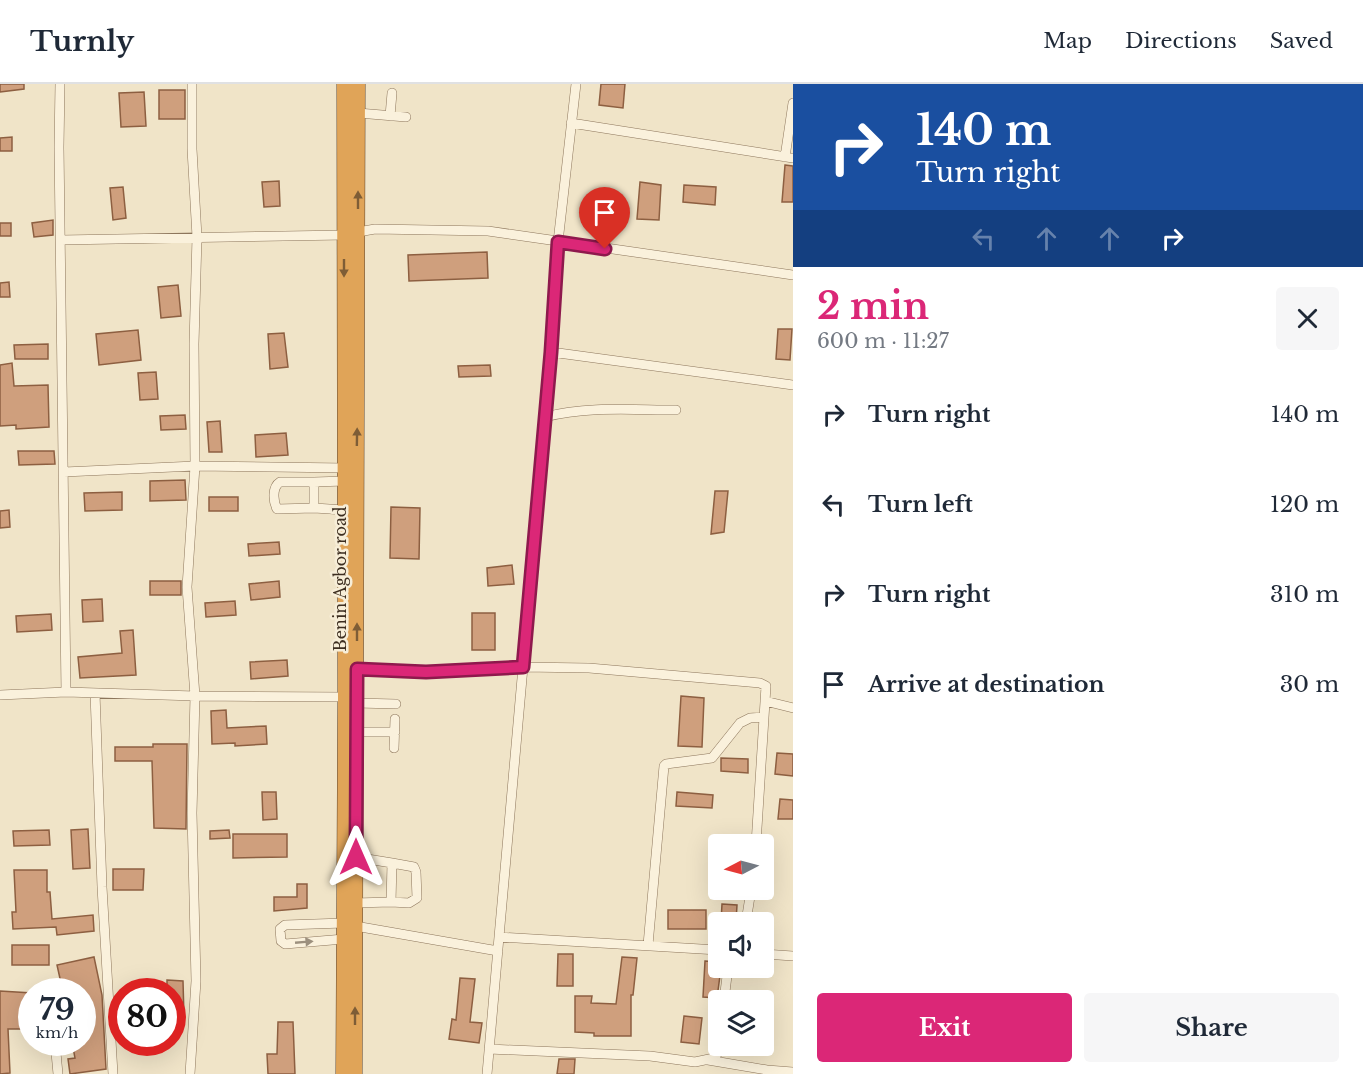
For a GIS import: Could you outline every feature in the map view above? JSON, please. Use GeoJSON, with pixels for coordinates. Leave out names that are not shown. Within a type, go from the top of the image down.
{"type":"FeatureCollection","features":[{"type":"Feature","properties":{"kind":"highway","name":"Benin Agbor road"},"geometry":{"type":"LineString","coordinates":[[344,84],[351,234],[349,925],[356,1074]]}},
{"type":"Feature","properties":{"kind":"highway","name":"Benin Agbor road"},"geometry":{"type":"LineString","coordinates":[[351,669],[345,474],[351,234],[358,84]]}},
{"type":"Feature","properties":{"kind":"highway","name":"Benin Agbor road"},"geometry":{"type":"LineString","coordinates":[[343,1074],[344,939],[355,903],[356,857],[356,732],[351,700]]}},
{"type":"Feature","properties":{"kind":"street"},"geometry":{"type":"LineString","coordinates":[[60,84],[66,692]]}},
{"type":"Feature","properties":{"kind":"street"},"geometry":{"type":"LineString","coordinates":[[190,1074],[196,981],[192,813],[195,696],[187,587],[195,466],[194,344],[197,237],[192,149],[192,84]]}},
{"type":"Feature","properties":{"kind":"street"},"geometry":{"type":"LineString","coordinates":[[487,1074],[551,352],[558,242],[576,84]]}},
{"type":"Feature","properties":{"kind":"street"},"geometry":{"type":"LineString","coordinates":[[390,116],[392,93]]}},
{"type":"Feature","properties":{"kind":"street"},"geometry":{"type":"LineString","coordinates":[[571,123],[789,157],[793,103]]}},
{"type":"Feature","properties":{"kind":"street"},"geometry":{"type":"LineString","coordinates":[[358,113],[406,117]]}},
{"type":"Feature","properties":{"kind":"street"},"geometry":{"type":"LineString","coordinates":[[61,240],[351,234],[375,230],[488,231],[793,275]]}},
{"type":"Feature","properties":{"kind":"street"},"geometry":{"type":"LineString","coordinates":[[551,352],[793,386]]}},
{"type":"Feature","properties":{"kind":"street"},"geometry":{"type":"LineString","coordinates":[[545,417],[588,410],[675,411]]}},
{"type":"Feature","properties":{"kind":"street"},"geometry":{"type":"LineString","coordinates":[[64,472],[195,466],[345,474]]}},
{"type":"Feature","properties":{"kind":"street"},"geometry":{"type":"LineString","coordinates":[[345,474],[314,482],[280,482],[274,489],[274,504],[278,508],[345,510]]}},
{"type":"Feature","properties":{"kind":"street"},"geometry":{"type":"LineString","coordinates":[[314,482],[314,508]]}},
{"type":"Feature","properties":{"kind":"street"},"geometry":{"type":"LineString","coordinates":[[351,669],[426,672],[523,667],[589,668],[760,683],[766,686],[757,834]]}},
{"type":"Feature","properties":{"kind":"street"},"geometry":{"type":"LineString","coordinates":[[0,695],[66,692],[351,700],[396,704]]}},
{"type":"Feature","properties":{"kind":"street"},"geometry":{"type":"LineString","coordinates":[[95,693],[102,887],[113,1074]]}},
{"type":"Feature","properties":{"kind":"street"},"geometry":{"type":"LineString","coordinates":[[765,701],[793,708]]}},
{"type":"Feature","properties":{"kind":"street"},"geometry":{"type":"LineString","coordinates":[[648,945],[664,766],[712,759],[740,723],[750,718],[764,717]]}},
{"type":"Feature","properties":{"kind":"street"},"geometry":{"type":"LineString","coordinates":[[394,748],[395,719]]}},
{"type":"Feature","properties":{"kind":"street"},"geometry":{"type":"LineString","coordinates":[[356,732],[395,732]]}},
{"type":"Feature","properties":{"kind":"street"},"geometry":{"type":"LineString","coordinates":[[355,903],[409,903],[417,898],[414,867],[356,857]]}},
{"type":"Feature","properties":{"kind":"street"},"geometry":{"type":"LineString","coordinates":[[391,902],[392,862]]}},
{"type":"Feature","properties":{"kind":"street"},"geometry":{"type":"LineString","coordinates":[[344,939],[285,944],[281,941],[280,929],[285,925],[349,925],[498,951]]}},
{"type":"Feature","properties":{"kind":"street"},"geometry":{"type":"LineString","coordinates":[[500,937],[708,949]]}},
{"type":"Feature","properties":{"kind":"street"},"geometry":{"type":"LineString","coordinates":[[774,955],[793,956]]}},
{"type":"Feature","properties":{"kind":"street"},"geometry":{"type":"LineString","coordinates":[[489,1049],[650,1056],[695,1062],[716,1056]]}},
{"type":"Feature","properties":{"kind":"street"},"geometry":{"type":"LineString","coordinates":[[56,1056],[58,1074]]}},
{"type":"Feature","properties":{"kind":"street"},"geometry":{"type":"LineString","coordinates":[[708,1060],[793,1072]]}},
{"type":"Feature","properties":{"kind":"building"},"geometry":{"type":"Polygon","coordinates":[[[0,84],[24,84],[24,89],[0,92],[0,84]]]}},
{"type":"Feature","properties":{"kind":"building"},"geometry":{"type":"Polygon","coordinates":[[[601,84],[625,84],[623,108],[599,105],[601,84]]]}},
{"type":"Feature","properties":{"kind":"building"},"geometry":{"type":"Polygon","coordinates":[[[159,90],[185,90],[185,119],[159,119],[159,90]]]}},
{"type":"Feature","properties":{"kind":"building"},"geometry":{"type":"Polygon","coordinates":[[[144,92],[146,126],[121,127],[119,93],[144,92]]]}},
{"type":"Feature","properties":{"kind":"building"},"geometry":{"type":"Polygon","coordinates":[[[12,137],[12,151],[0,151],[0,138],[12,137]]]}},
{"type":"Feature","properties":{"kind":"building"},"geometry":{"type":"Polygon","coordinates":[[[785,165],[793,166],[793,202],[782,202],[785,165]]]}},
{"type":"Feature","properties":{"kind":"building"},"geometry":{"type":"Polygon","coordinates":[[[279,181],[280,206],[264,207],[262,182],[279,181]]]}},
{"type":"Feature","properties":{"kind":"building"},"geometry":{"type":"Polygon","coordinates":[[[640,182],[661,185],[659,220],[637,219],[640,182]]]}},
{"type":"Feature","properties":{"kind":"building"},"geometry":{"type":"Polygon","coordinates":[[[684,185],[716,187],[715,205],[683,202],[684,185]]]}},
{"type":"Feature","properties":{"kind":"building"},"geometry":{"type":"Polygon","coordinates":[[[123,187],[126,218],[113,220],[110,188],[123,187]]]}},
{"type":"Feature","properties":{"kind":"building"},"geometry":{"type":"Polygon","coordinates":[[[53,220],[53,235],[34,237],[32,223],[53,220]]]}},
{"type":"Feature","properties":{"kind":"building"},"geometry":{"type":"Polygon","coordinates":[[[0,223],[11,223],[11,236],[0,236],[0,223]]]}},
{"type":"Feature","properties":{"kind":"building"},"geometry":{"type":"Polygon","coordinates":[[[487,252],[488,278],[409,281],[408,255],[487,252]]]}},
{"type":"Feature","properties":{"kind":"building"},"geometry":{"type":"Polygon","coordinates":[[[9,282],[10,297],[0,297],[0,283],[9,282]]]}},
{"type":"Feature","properties":{"kind":"building"},"geometry":{"type":"Polygon","coordinates":[[[178,285],[181,316],[161,318],[158,287],[178,285]]]}},
{"type":"Feature","properties":{"kind":"building"},"geometry":{"type":"Polygon","coordinates":[[[778,329],[792,329],[790,360],[776,359],[778,329]]]}},
{"type":"Feature","properties":{"kind":"building"},"geometry":{"type":"Polygon","coordinates":[[[138,330],[141,360],[99,365],[96,334],[138,330]]]}},
{"type":"Feature","properties":{"kind":"building"},"geometry":{"type":"Polygon","coordinates":[[[284,333],[288,367],[270,369],[268,334],[284,333]]]}},
{"type":"Feature","properties":{"kind":"building"},"geometry":{"type":"Polygon","coordinates":[[[48,344],[48,359],[15,359],[14,345],[48,344]]]}},
{"type":"Feature","properties":{"kind":"building"},"geometry":{"type":"Polygon","coordinates":[[[12,363],[14,386],[48,385],[49,427],[16,429],[16,425],[0,426],[0,365],[12,363]]]}},
{"type":"Feature","properties":{"kind":"building"},"geometry":{"type":"Polygon","coordinates":[[[490,365],[491,376],[459,377],[458,366],[490,365]]]}},
{"type":"Feature","properties":{"kind":"building"},"geometry":{"type":"Polygon","coordinates":[[[156,372],[158,399],[140,400],[138,373],[156,372]]]}},
{"type":"Feature","properties":{"kind":"building"},"geometry":{"type":"Polygon","coordinates":[[[185,415],[186,429],[161,430],[160,416],[185,415]]]}},
{"type":"Feature","properties":{"kind":"building"},"geometry":{"type":"Polygon","coordinates":[[[220,421],[222,452],[209,452],[207,422],[220,421]]]}},
{"type":"Feature","properties":{"kind":"building"},"geometry":{"type":"Polygon","coordinates":[[[286,433],[288,455],[256,457],[255,435],[286,433]]]}},
{"type":"Feature","properties":{"kind":"building"},"geometry":{"type":"Polygon","coordinates":[[[18,451],[54,451],[55,464],[19,465],[18,451]]]}},
{"type":"Feature","properties":{"kind":"building"},"geometry":{"type":"Polygon","coordinates":[[[185,480],[186,500],[150,501],[150,481],[185,480]]]}},
{"type":"Feature","properties":{"kind":"building"},"geometry":{"type":"Polygon","coordinates":[[[715,491],[728,491],[724,532],[711,534],[715,491]]]}},
{"type":"Feature","properties":{"kind":"building"},"geometry":{"type":"Polygon","coordinates":[[[122,492],[122,510],[85,511],[84,493],[122,492]]]}},
{"type":"Feature","properties":{"kind":"building"},"geometry":{"type":"Polygon","coordinates":[[[209,497],[238,497],[238,511],[209,511],[209,497]]]}},
{"type":"Feature","properties":{"kind":"building"},"geometry":{"type":"Polygon","coordinates":[[[391,507],[420,508],[419,559],[390,558],[391,507]]]}},
{"type":"Feature","properties":{"kind":"building"},"geometry":{"type":"Polygon","coordinates":[[[9,510],[10,527],[0,528],[0,511],[9,510]]]}},
{"type":"Feature","properties":{"kind":"building"},"geometry":{"type":"Polygon","coordinates":[[[279,542],[280,554],[249,556],[248,544],[279,542]]]}},
{"type":"Feature","properties":{"kind":"building"},"geometry":{"type":"Polygon","coordinates":[[[512,565],[514,584],[488,586],[487,568],[512,565]]]}},
{"type":"Feature","properties":{"kind":"building"},"geometry":{"type":"Polygon","coordinates":[[[150,581],[181,581],[181,595],[150,595],[150,581]]]}},
{"type":"Feature","properties":{"kind":"building"},"geometry":{"type":"Polygon","coordinates":[[[279,581],[280,597],[251,600],[249,584],[279,581]]]}},
{"type":"Feature","properties":{"kind":"building"},"geometry":{"type":"Polygon","coordinates":[[[102,599],[103,621],[83,622],[82,600],[102,599]]]}},
{"type":"Feature","properties":{"kind":"building"},"geometry":{"type":"Polygon","coordinates":[[[235,601],[236,615],[206,617],[205,603],[235,601]]]}},
{"type":"Feature","properties":{"kind":"building"},"geometry":{"type":"Polygon","coordinates":[[[472,613],[495,613],[495,650],[472,650],[472,613]]]}},
{"type":"Feature","properties":{"kind":"building"},"geometry":{"type":"Polygon","coordinates":[[[51,614],[52,630],[17,632],[16,616],[51,614]]]}},
{"type":"Feature","properties":{"kind":"building"},"geometry":{"type":"Polygon","coordinates":[[[133,630],[136,675],[80,678],[78,657],[122,653],[120,631],[133,630]]]}},
{"type":"Feature","properties":{"kind":"building"},"geometry":{"type":"Polygon","coordinates":[[[287,660],[288,676],[251,679],[250,662],[287,660]]]}},
{"type":"Feature","properties":{"kind":"building"},"geometry":{"type":"Polygon","coordinates":[[[681,696],[704,698],[702,747],[678,746],[681,696]]]}},
{"type":"Feature","properties":{"kind":"building"},"geometry":{"type":"Polygon","coordinates":[[[226,710],[227,728],[266,726],[267,744],[235,746],[235,743],[212,744],[211,711],[226,710]]]}},
{"type":"Feature","properties":{"kind":"building"},"geometry":{"type":"Polygon","coordinates":[[[153,744],[187,744],[186,829],[154,828],[152,761],[115,761],[115,747],[153,747],[153,744]]]}},
{"type":"Feature","properties":{"kind":"building"},"geometry":{"type":"Polygon","coordinates":[[[777,753],[793,754],[793,776],[775,774],[777,753]]]}},
{"type":"Feature","properties":{"kind":"building"},"geometry":{"type":"Polygon","coordinates":[[[721,758],[748,759],[748,773],[721,771],[721,758]]]}},
{"type":"Feature","properties":{"kind":"building"},"geometry":{"type":"Polygon","coordinates":[[[262,792],[276,792],[277,819],[263,820],[262,792]]]}},
{"type":"Feature","properties":{"kind":"building"},"geometry":{"type":"Polygon","coordinates":[[[677,792],[713,795],[712,808],[676,806],[677,792]]]}},
{"type":"Feature","properties":{"kind":"building"},"geometry":{"type":"Polygon","coordinates":[[[780,799],[793,800],[793,819],[778,819],[780,799]]]}},
{"type":"Feature","properties":{"kind":"building"},"geometry":{"type":"Polygon","coordinates":[[[88,829],[90,868],[73,869],[71,830],[88,829]]]}},
{"type":"Feature","properties":{"kind":"building"},"geometry":{"type":"Polygon","coordinates":[[[49,830],[50,845],[14,846],[13,831],[49,830]]]}},
{"type":"Feature","properties":{"kind":"building"},"geometry":{"type":"Polygon","coordinates":[[[229,830],[230,838],[210,839],[210,831],[229,830]]]}},
{"type":"Feature","properties":{"kind":"building"},"geometry":{"type":"Polygon","coordinates":[[[233,834],[287,834],[287,857],[233,858],[233,834]]]}},
{"type":"Feature","properties":{"kind":"building"},"geometry":{"type":"Polygon","coordinates":[[[113,869],[144,869],[143,890],[113,890],[113,869]]]}},
{"type":"Feature","properties":{"kind":"building"},"geometry":{"type":"Polygon","coordinates":[[[14,870],[47,870],[47,892],[50,892],[52,919],[93,915],[94,931],[57,935],[56,927],[13,929],[12,912],[16,912],[14,870]]]}},
{"type":"Feature","properties":{"kind":"building"},"geometry":{"type":"Polygon","coordinates":[[[297,884],[307,884],[307,908],[274,911],[274,897],[297,897],[297,884]]]}},
{"type":"Feature","properties":{"kind":"building"},"geometry":{"type":"Polygon","coordinates":[[[722,904],[737,905],[737,912],[722,912],[722,904]]]}},
{"type":"Feature","properties":{"kind":"building"},"geometry":{"type":"Polygon","coordinates":[[[668,910],[706,910],[706,929],[668,929],[668,910]]]}},
{"type":"Feature","properties":{"kind":"building"},"geometry":{"type":"Polygon","coordinates":[[[12,945],[49,945],[49,965],[12,965],[12,945]]]}},
{"type":"Feature","properties":{"kind":"building"},"geometry":{"type":"Polygon","coordinates":[[[558,954],[573,954],[573,986],[557,986],[558,954]]]}},
{"type":"Feature","properties":{"kind":"building"},"geometry":{"type":"Polygon","coordinates":[[[94,957],[102,995],[106,1069],[70,1074],[68,1059],[75,1058],[75,1056],[96,1056],[96,978],[60,978],[57,965],[94,957]]]}},
{"type":"Feature","properties":{"kind":"building"},"geometry":{"type":"Polygon","coordinates":[[[622,957],[637,958],[633,995],[631,995],[631,1036],[594,1036],[594,1033],[575,1032],[575,996],[592,996],[591,1003],[616,1004],[622,957]]]}},
{"type":"Feature","properties":{"kind":"building"},"geometry":{"type":"Polygon","coordinates":[[[705,961],[708,961],[708,978],[720,978],[718,990],[708,990],[708,997],[703,997],[705,961]]]}},
{"type":"Feature","properties":{"kind":"building"},"geometry":{"type":"Polygon","coordinates":[[[460,978],[475,979],[470,1022],[482,1023],[479,1043],[449,1039],[452,1019],[456,1020],[460,978]]]}},
{"type":"Feature","properties":{"kind":"building"},"geometry":{"type":"Polygon","coordinates":[[[0,991],[18,992],[18,1029],[8,1029],[10,1073],[0,1074],[0,991]]]}},
{"type":"Feature","properties":{"kind":"building"},"geometry":{"type":"Polygon","coordinates":[[[684,1016],[702,1018],[699,1044],[681,1042],[684,1016]]]}},
{"type":"Feature","properties":{"kind":"building"},"geometry":{"type":"Polygon","coordinates":[[[278,1022],[293,1022],[295,1074],[268,1074],[267,1054],[277,1054],[278,1022]]]}},
{"type":"Feature","properties":{"kind":"building"},"geometry":{"type":"Polygon","coordinates":[[[559,1059],[575,1059],[574,1074],[557,1074],[559,1059]]]}},
{"type":"Feature","properties":{"kind":"route"},"geometry":{"type":"LineString","coordinates":[[356,857],[357,669],[426,672],[523,667],[551,352],[558,242],[605,249]]}}]}
